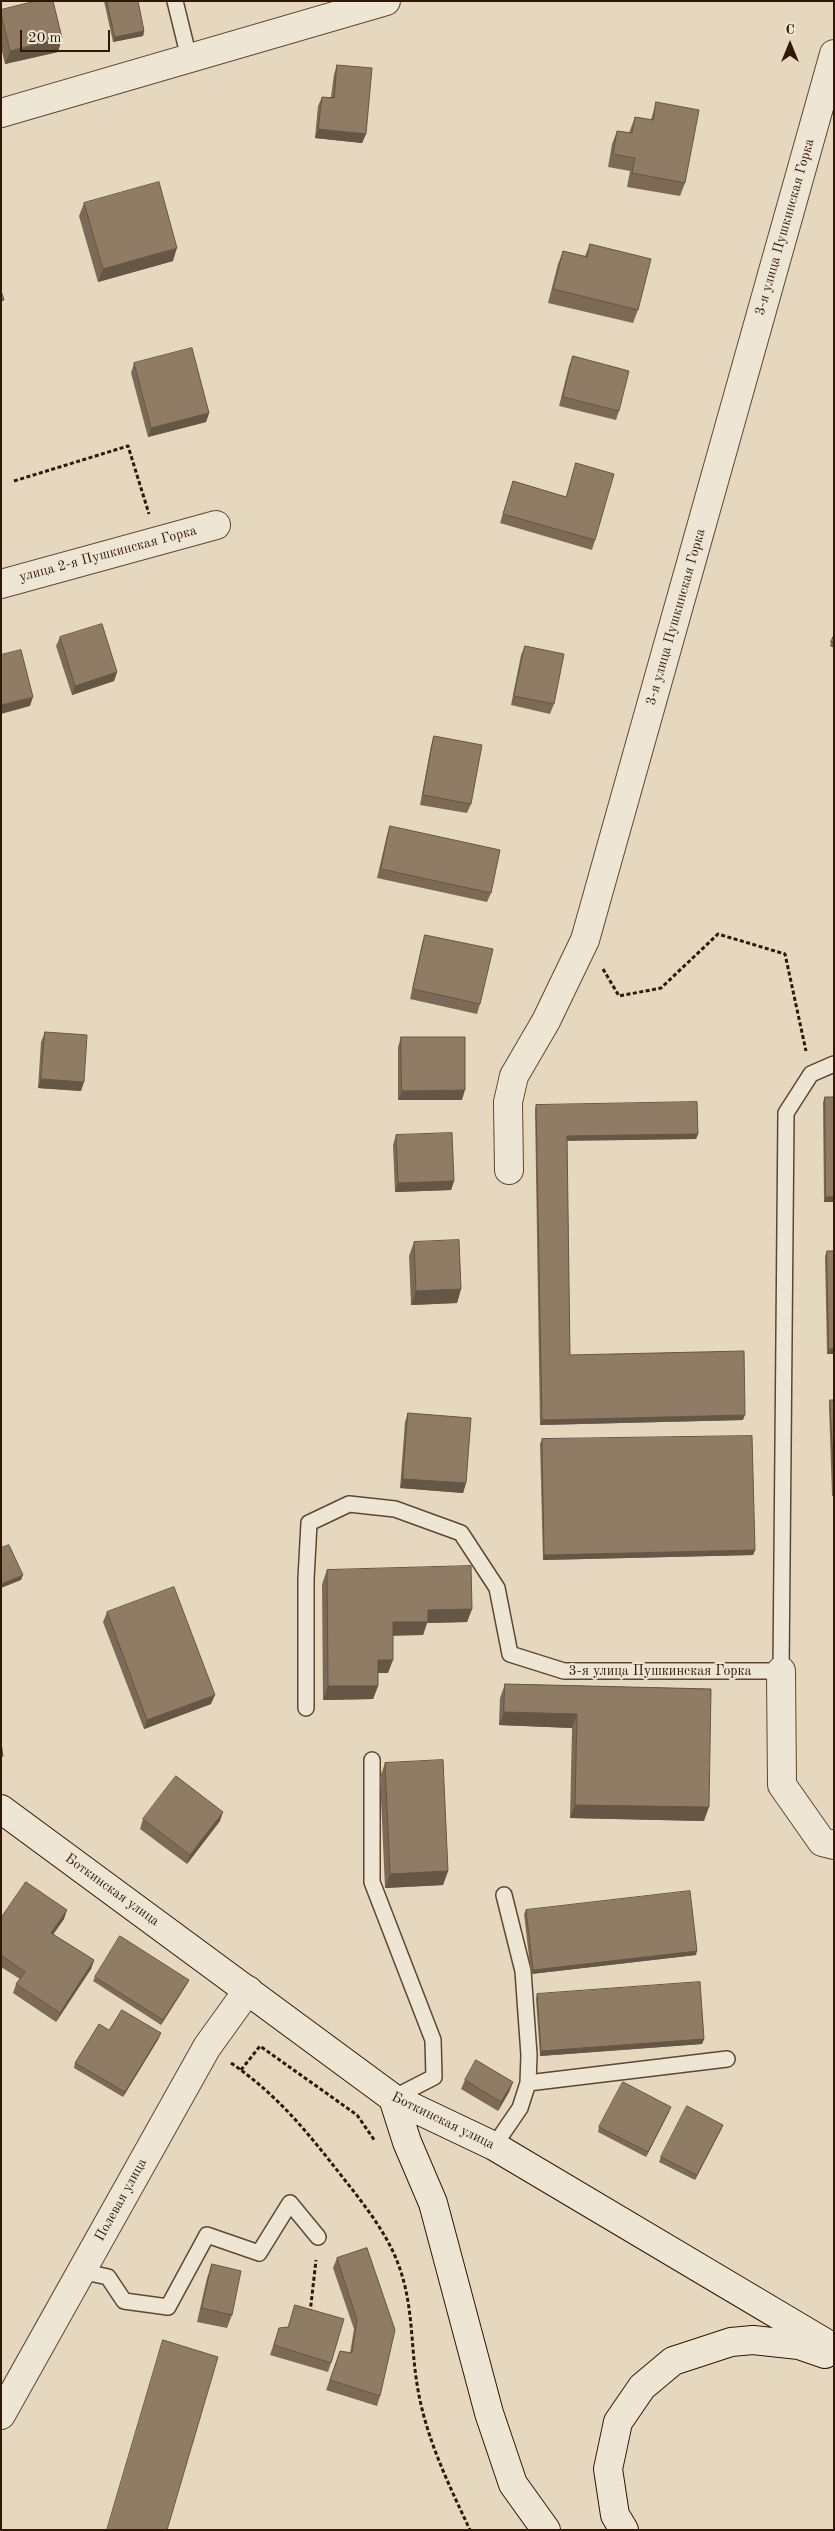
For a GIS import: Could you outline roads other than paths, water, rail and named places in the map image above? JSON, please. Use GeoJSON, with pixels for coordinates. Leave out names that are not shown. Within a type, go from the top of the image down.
{"type":"FeatureCollection","features":[{"type":"Feature","properties":{"kind":"street"},"geometry":{"type":"LineString","coordinates":[[1,113],[386,1]]}},
{"type":"Feature","properties":{"kind":"street","name":"3-я улица Пушкинская Горка"},"geometry":{"type":"LineString","coordinates":[[510,1170],[508,1102],[514,1076],[546,1021],[585,940],[834,54]]}},
{"type":"Feature","properties":{"kind":"street","name":"улица 2-я Пушкинская Горка"},"geometry":{"type":"LineString","coordinates":[[1,584],[216,525]]}},
{"type":"Feature","properties":{"kind":"street"},"geometry":{"type":"LineString","coordinates":[[781,1672],[782,1785],[822,1842],[834,1845]]}},
{"type":"Feature","properties":{"kind":"street","name":"Боткинская улица"},"geometry":{"type":"LineString","coordinates":[[1,1809],[393,2098],[494,2146],[834,2348]]}},
{"type":"Feature","properties":{"kind":"street","name":"Полевая улица"},"geometry":{"type":"LineString","coordinates":[[1,2415],[207,2047],[248,1990]]}},
{"type":"Feature","properties":{"kind":"street"},"geometry":{"type":"LineString","coordinates":[[393,2098],[407,2142],[433,2203],[489,2413],[513,2484],[546,2530]]}},
{"type":"Feature","properties":{"kind":"street"},"geometry":{"type":"LineString","coordinates":[[624,2530],[615,2515],[608,2469],[618,2422],[642,2387],[673,2361],[731,2342],[753,2340],[799,2345],[834,2358]]}},
{"type":"Feature","properties":{"kind":"lane"},"geometry":{"type":"LineString","coordinates":[[175,1],[189,58]]}},
{"type":"Feature","properties":{"kind":"lane"},"geometry":{"type":"LineString","coordinates":[[781,1672],[786,1113],[811,1074],[834,1064]]}},
{"type":"Feature","properties":{"kind":"lane","name":"3-я улица Пушкинская Горка"},"geometry":{"type":"LineString","coordinates":[[306,1708],[308,1523],[349,1504],[395,1509],[461,1533],[498,1588],[510,1654],[564,1672],[781,1672]]}},
{"type":"Feature","properties":{"kind":"lane"},"geometry":{"type":"LineString","coordinates":[[372,1760],[372,1882],[433,2040],[434,2077],[393,2098]]}},
{"type":"Feature","properties":{"kind":"lane"},"geometry":{"type":"LineString","coordinates":[[494,2146],[520,2108],[528,2083],[529,2055],[526,1995],[510,1914],[504,1895]]}},
{"type":"Feature","properties":{"kind":"lane"},"geometry":{"type":"LineString","coordinates":[[528,2083],[727,2059]]}},
{"type":"Feature","properties":{"kind":"lane"},"geometry":{"type":"LineString","coordinates":[[81,2271],[108,2277],[124,2301],[168,2307],[207,2235],[259,2253],[290,2203],[318,2237]]}}]}
